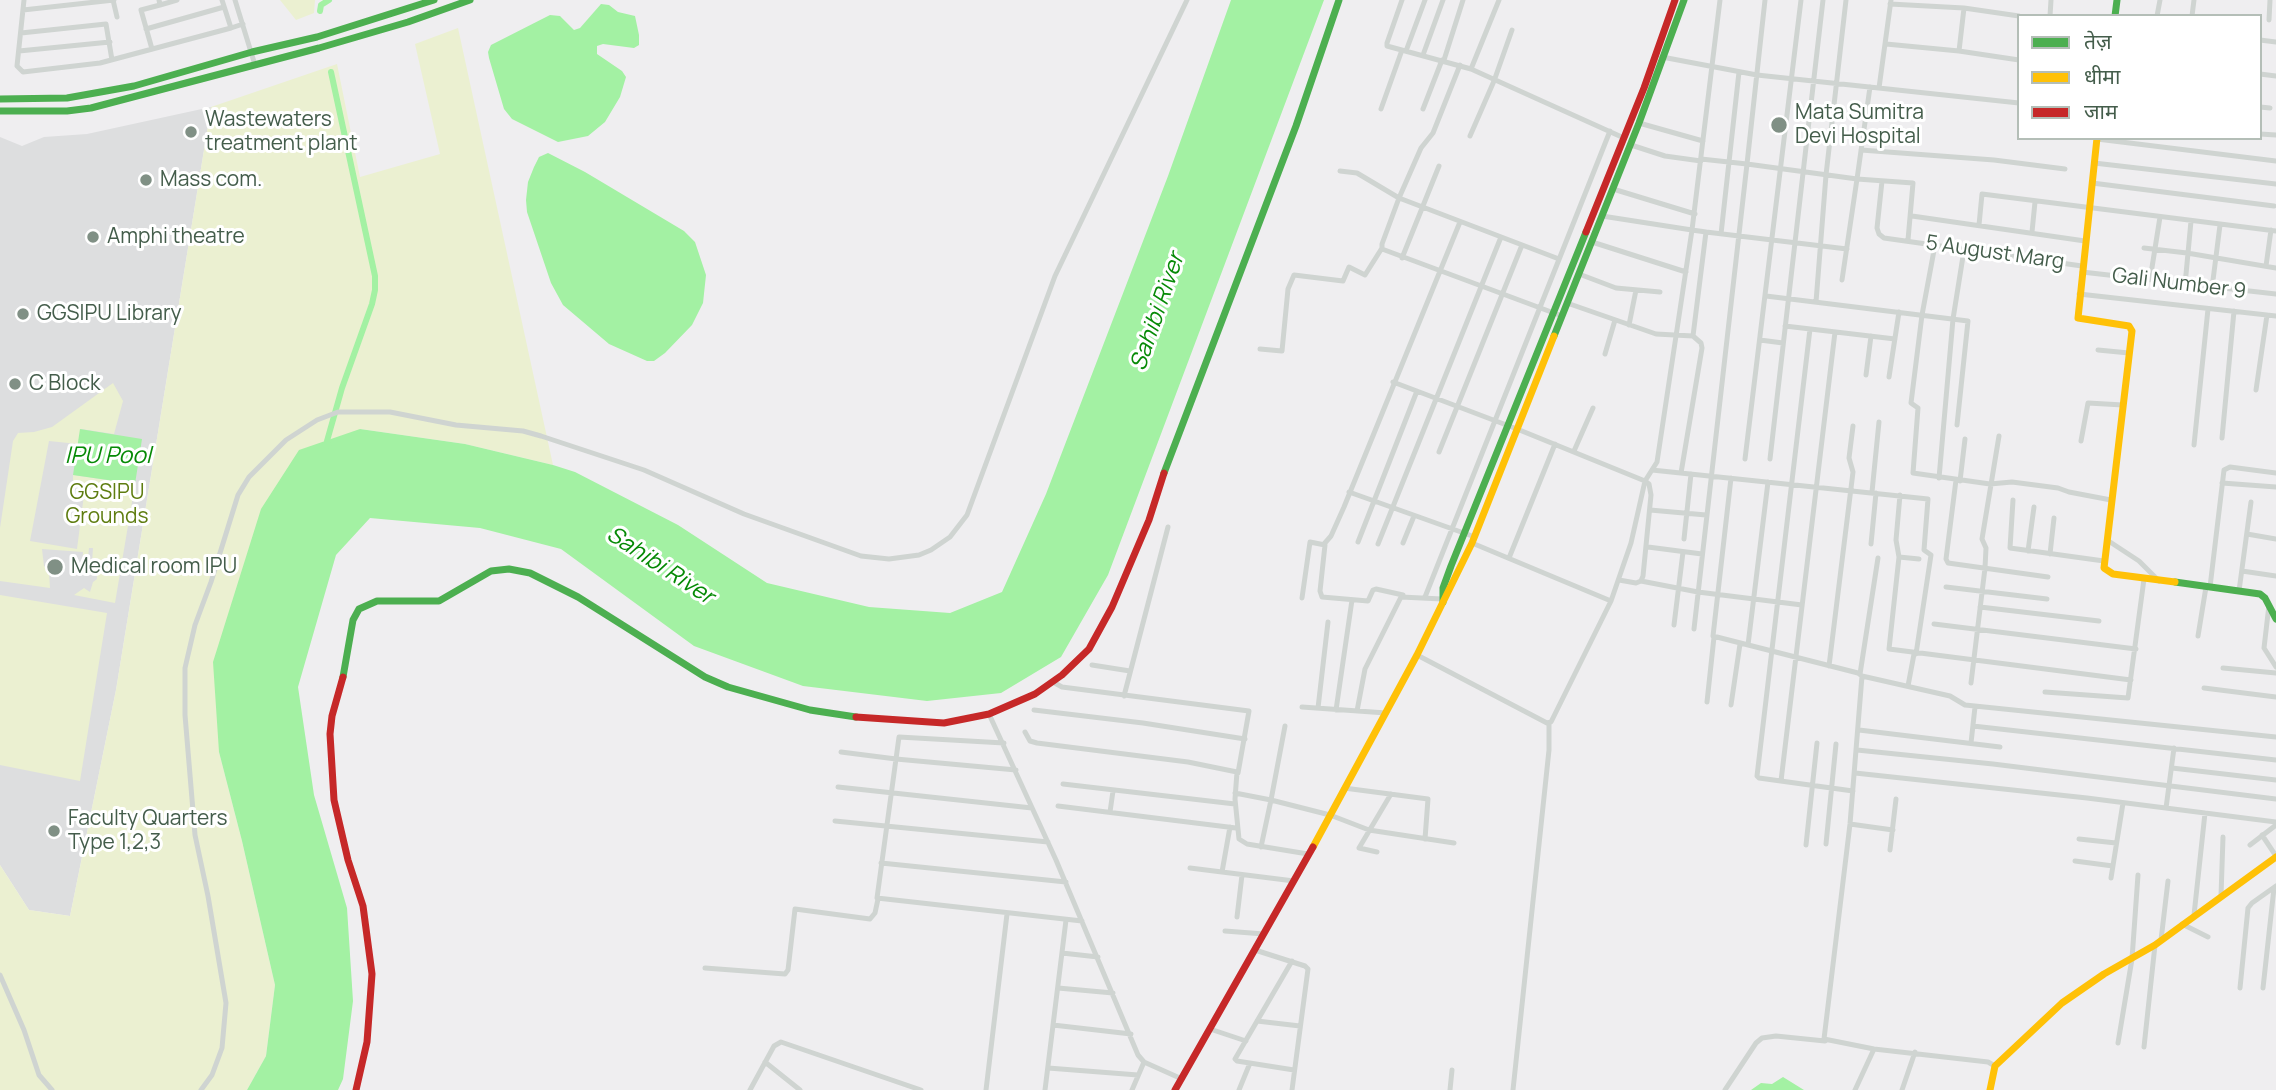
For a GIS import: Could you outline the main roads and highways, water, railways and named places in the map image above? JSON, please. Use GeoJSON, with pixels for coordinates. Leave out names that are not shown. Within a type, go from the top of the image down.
{"type":"FeatureCollection","features":[{"type":"Feature","properties":{"kind":"water","name":"Sahibi River"},"geometry":{"type":"Polygon","coordinates":[[[1231,0],[1324,0],[1108,575],[1061,657],[1001,693],[927,701],[803,686],[694,646],[561,549],[480,528],[370,518],[336,555],[298,687],[314,795],[347,908],[353,1001],[343,1079],[338,1090],[247,1090],[266,1056],[275,985],[219,752],[213,662],[261,509],[299,450],[360,429],[465,444],[553,465],[575,472],[678,525],[767,583],[869,607],[950,613],[1002,592],[1046,494],[1168,176],[1231,0]]]}},
{"type":"Feature","properties":{"kind":"water"},"geometry":{"type":"Polygon","coordinates":[[[601,4],[635,16],[639,35],[639,45],[634,48],[603,44],[597,46],[597,54],[622,71],[626,77],[620,97],[605,122],[588,136],[558,142],[512,119],[504,109],[489,58],[491,45],[550,15],[560,16],[574,30],[580,28],[601,4]]]}},
{"type":"Feature","properties":{"kind":"water"},"geometry":{"type":"Polygon","coordinates":[[[548,153],[684,231],[695,242],[706,275],[703,303],[692,325],[654,361],[647,361],[609,344],[563,305],[551,283],[527,212],[526,200],[528,182],[534,167],[539,157],[548,153]]]}},
{"type":"Feature","properties":{"kind":"water","name":"IPU Pool"},"geometry":{"type":"Polygon","coordinates":[[[80,429],[142,439],[135,484],[73,475],[80,429]]]}},
{"type":"Feature","properties":{"kind":"water"},"geometry":{"type":"Polygon","coordinates":[[[1783,1077],[1804,1090],[1751,1090],[1761,1083],[1772,1084],[1783,1077]]]}},
{"type":"Feature","properties":{"kind":"waterway"},"geometry":{"type":"LineString","coordinates":[[320,11],[321,5],[329,0]]}},
{"type":"Feature","properties":{"kind":"waterway"},"geometry":{"type":"LineString","coordinates":[[329,446],[327,441],[342,388],[375,290],[375,276],[331,72]]}},
{"type":"Feature","properties":{"kind":"place","name":"Mata Sumitra Devi Hospital"},"geometry":{"type":"Point","coordinates":[1779,125]}},
{"type":"Feature","properties":{"kind":"place","name":"Wastewaters treatment plant"},"geometry":{"type":"Point","coordinates":[191,132]}},
{"type":"Feature","properties":{"kind":"place","name":"Mass com."},"geometry":{"type":"Point","coordinates":[146,180]}},
{"type":"Feature","properties":{"kind":"place","name":"Amphi theatre"},"geometry":{"type":"Point","coordinates":[93,237]}},
{"type":"Feature","properties":{"kind":"place","name":"GGSIPU Library"},"geometry":{"type":"Point","coordinates":[23,314]}},
{"type":"Feature","properties":{"kind":"place","name":"C Block"},"geometry":{"type":"Point","coordinates":[15,384]}},
{"type":"Feature","properties":{"kind":"place","name":"Medical room IPU"},"geometry":{"type":"Point","coordinates":[55,567]}},
{"type":"Feature","properties":{"kind":"place","name":"Faculty Quarters Type 1,2,3"},"geometry":{"type":"Point","coordinates":[54,831]}},
{"type":"Feature","properties":{"kind":"park label","name":"GGSIPU Grounds"},"geometry":{"type":"Point","coordinates":[107,505]}}]}
